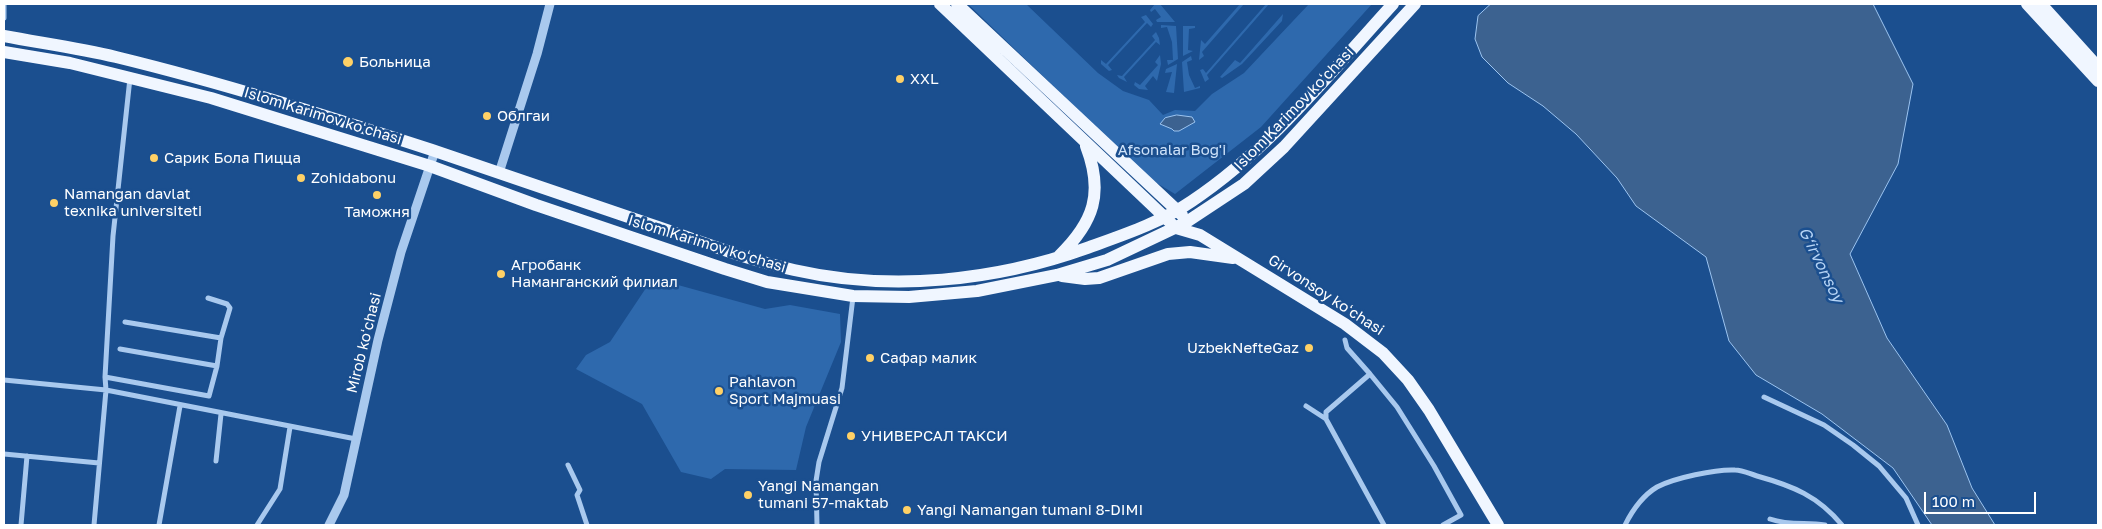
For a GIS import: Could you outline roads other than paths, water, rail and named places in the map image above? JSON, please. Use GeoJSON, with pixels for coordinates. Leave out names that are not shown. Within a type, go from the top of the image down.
{"type":"FeatureCollection","features":[{"type":"Feature","properties":{"kind":"main road","name":"Girvonsoy koʻchasi"},"geometry":{"type":"LineString","coordinates":[[940,4],[1176,228],[1200,235],[1352,329],[1376,347],[1396,366],[1429,410],[1498,525]]}},
{"type":"Feature","properties":{"kind":"main road"},"geometry":{"type":"LineString","coordinates":[[957,4],[1177,210]]}},
{"type":"Feature","properties":{"kind":"main road","name":"Islom Karimov koʻchasi"},"geometry":{"type":"LineString","coordinates":[[4,36],[96,53],[219,84],[435,151],[722,250],[776,266],[825,276],[868,280],[930,281],[974,277],[1056,259],[1164,218],[1229,174],[1251,154],[1294,112],[1393,4]]}},
{"type":"Feature","properties":{"kind":"main road","name":"Islom Karimov koʻchasi"},"geometry":{"type":"LineString","coordinates":[[4,52],[70,63],[211,98],[430,166],[536,205],[767,282],[853,296],[943,295],[1004,286],[1057,275],[1107,260],[1189,221],[1244,184],[1284,147],[1415,4]]}},
{"type":"Feature","properties":{"kind":"main road"},"geometry":{"type":"LineString","coordinates":[[2027,4],[2098,81]]}},
{"type":"Feature","properties":{"kind":"main road"},"geometry":{"type":"LineString","coordinates":[[2041,4],[2098,67]]}},
{"type":"Feature","properties":{"kind":"main road"},"geometry":{"type":"LineString","coordinates":[[1056,259],[1081,230],[1093,208],[1096,193],[1095,178],[1086,144]]}},
{"type":"Feature","properties":{"kind":"main road","name":"Girvonsoy koʻchasi"},"geometry":{"type":"LineString","coordinates":[[1177,210],[1200,235]]}},
{"type":"Feature","properties":{"kind":"main road"},"geometry":{"type":"LineString","coordinates":[[644,242],[650,224]]}},
{"type":"Feature","properties":{"kind":"main road"},"geometry":{"type":"LineString","coordinates":[[1057,275],[1086,279],[1099,278],[1168,254],[1190,252],[1240,259]]}},
{"type":"Feature","properties":{"kind":"street"},"geometry":{"type":"LineString","coordinates":[[4,4],[4,18]]}},
{"type":"Feature","properties":{"kind":"street"},"geometry":{"type":"LineString","coordinates":[[499,173],[537,54],[550,4]]}},
{"type":"Feature","properties":{"kind":"street"},"geometry":{"type":"LineString","coordinates":[[94,525],[106,390],[105,377],[114,236],[130,77]]}},
{"type":"Feature","properties":{"kind":"street","name":"Mirob koʻchasi"},"geometry":{"type":"LineString","coordinates":[[329,525],[344,496],[378,340],[401,252],[435,151]]}},
{"type":"Feature","properties":{"kind":"street"},"geometry":{"type":"LineString","coordinates":[[816,525],[816,481],[819,462],[842,388],[853,296]]}},
{"type":"Feature","properties":{"kind":"street"},"geometry":{"type":"LineString","coordinates":[[105,377],[207,396],[210,393],[230,308],[227,304],[208,298]]}},
{"type":"Feature","properties":{"kind":"street"},"geometry":{"type":"LineString","coordinates":[[125,322],[222,338]]}},
{"type":"Feature","properties":{"kind":"street"},"geometry":{"type":"LineString","coordinates":[[1345,340],[1348,348],[1397,406],[1434,466],[1461,515],[1443,525]]}},
{"type":"Feature","properties":{"kind":"street"},"geometry":{"type":"LineString","coordinates":[[120,348],[217,366]]}},
{"type":"Feature","properties":{"kind":"street"},"geometry":{"type":"LineString","coordinates":[[1326,419],[1326,412],[1370,374]]}},
{"type":"Feature","properties":{"kind":"street"},"geometry":{"type":"LineString","coordinates":[[4,380],[106,390],[356,439]]}},
{"type":"Feature","properties":{"kind":"street"},"geometry":{"type":"LineString","coordinates":[[1764,397],[1824,425],[1872,461],[1906,498],[1918,525]]}},
{"type":"Feature","properties":{"kind":"street"},"geometry":{"type":"LineString","coordinates":[[160,525],[180,406]]}},
{"type":"Feature","properties":{"kind":"street"},"geometry":{"type":"LineString","coordinates":[[1306,406],[1326,419],[1384,525]]}},
{"type":"Feature","properties":{"kind":"street"},"geometry":{"type":"LineString","coordinates":[[216,461],[221,414]]}},
{"type":"Feature","properties":{"kind":"street"},"geometry":{"type":"LineString","coordinates":[[257,525],[280,490],[290,427]]}},
{"type":"Feature","properties":{"kind":"street"},"geometry":{"type":"LineString","coordinates":[[4,454],[99,463]]}},
{"type":"Feature","properties":{"kind":"street"},"geometry":{"type":"LineString","coordinates":[[21,525],[27,456]]}},
{"type":"Feature","properties":{"kind":"street"},"geometry":{"type":"LineString","coordinates":[[568,465],[580,490],[577,495],[578,502],[587,525]]}},
{"type":"Feature","properties":{"kind":"street"},"geometry":{"type":"LineString","coordinates":[[1625,525],[1634,508],[1656,488],[1685,478],[1720,470],[1738,470],[1781,482],[1806,493],[1830,510],[1842,525]]}},
{"type":"Feature","properties":{"kind":"street"},"geometry":{"type":"LineString","coordinates":[[1770,519],[1789,524],[1814,523],[1825,525]]}},
{"type":"Feature","properties":{"kind":"water","name":"G‘irvonsoy"},"geometry":{"type":"Polygon","coordinates":[[[1491,4],[1873,4],[1913,84],[1898,164],[1850,254],[1887,338],[1947,425],[1972,488],[1995,525],[1932,525],[1893,468],[1822,414],[1756,375],[1729,341],[1706,257],[1636,206],[1617,178],[1576,134],[1543,106],[1508,83],[1482,57],[1475,39],[1478,16],[1491,4]]]}},
{"type":"Feature","properties":{"kind":"water"},"geometry":{"type":"Polygon","coordinates":[[[1177,115],[1192,117],[1195,122],[1179,131],[1174,131],[1160,124],[1165,118],[1177,115]]]}},
{"type":"Feature","properties":{"kind":"place","name":"Больница"},"geometry":{"type":"Point","coordinates":[348,62]}},
{"type":"Feature","properties":{"kind":"place","name":"XXL"},"geometry":{"type":"Point","coordinates":[900,79]}},
{"type":"Feature","properties":{"kind":"place","name":"Облгаи"},"geometry":{"type":"Point","coordinates":[487,116]}},
{"type":"Feature","properties":{"kind":"place","name":"Сарик Бола Пицца"},"geometry":{"type":"Point","coordinates":[154,158]}},
{"type":"Feature","properties":{"kind":"place","name":"Zohidabonu"},"geometry":{"type":"Point","coordinates":[301,178]}},
{"type":"Feature","properties":{"kind":"place","name":"Таможня"},"geometry":{"type":"Point","coordinates":[377,195]}},
{"type":"Feature","properties":{"kind":"place","name":"Namangan davlat texnika universiteti"},"geometry":{"type":"Point","coordinates":[54,203]}},
{"type":"Feature","properties":{"kind":"place","name":"Агробанк Наманганский филиал"},"geometry":{"type":"Point","coordinates":[501,274]}},
{"type":"Feature","properties":{"kind":"place","name":"UzbekNefteGaz"},"geometry":{"type":"Point","coordinates":[1309,348]}},
{"type":"Feature","properties":{"kind":"place","name":"Сафар малик"},"geometry":{"type":"Point","coordinates":[870,358]}},
{"type":"Feature","properties":{"kind":"place","name":"Pahlavon Sport Majmuasi"},"geometry":{"type":"Point","coordinates":[719,391]}},
{"type":"Feature","properties":{"kind":"place","name":"УНИВЕРСАЛ ТАКСИ"},"geometry":{"type":"Point","coordinates":[851,436]}},
{"type":"Feature","properties":{"kind":"place","name":"Yangi Namangan tumani 57-maktab"},"geometry":{"type":"Point","coordinates":[748,495]}},
{"type":"Feature","properties":{"kind":"place","name":"Yangi Namangan tumani 8-DIMI"},"geometry":{"type":"Point","coordinates":[907,510]}},
{"type":"Feature","properties":{"kind":"park label","name":"Afsonalar Bog'i"},"geometry":{"type":"Point","coordinates":[1172,150]}}]}
